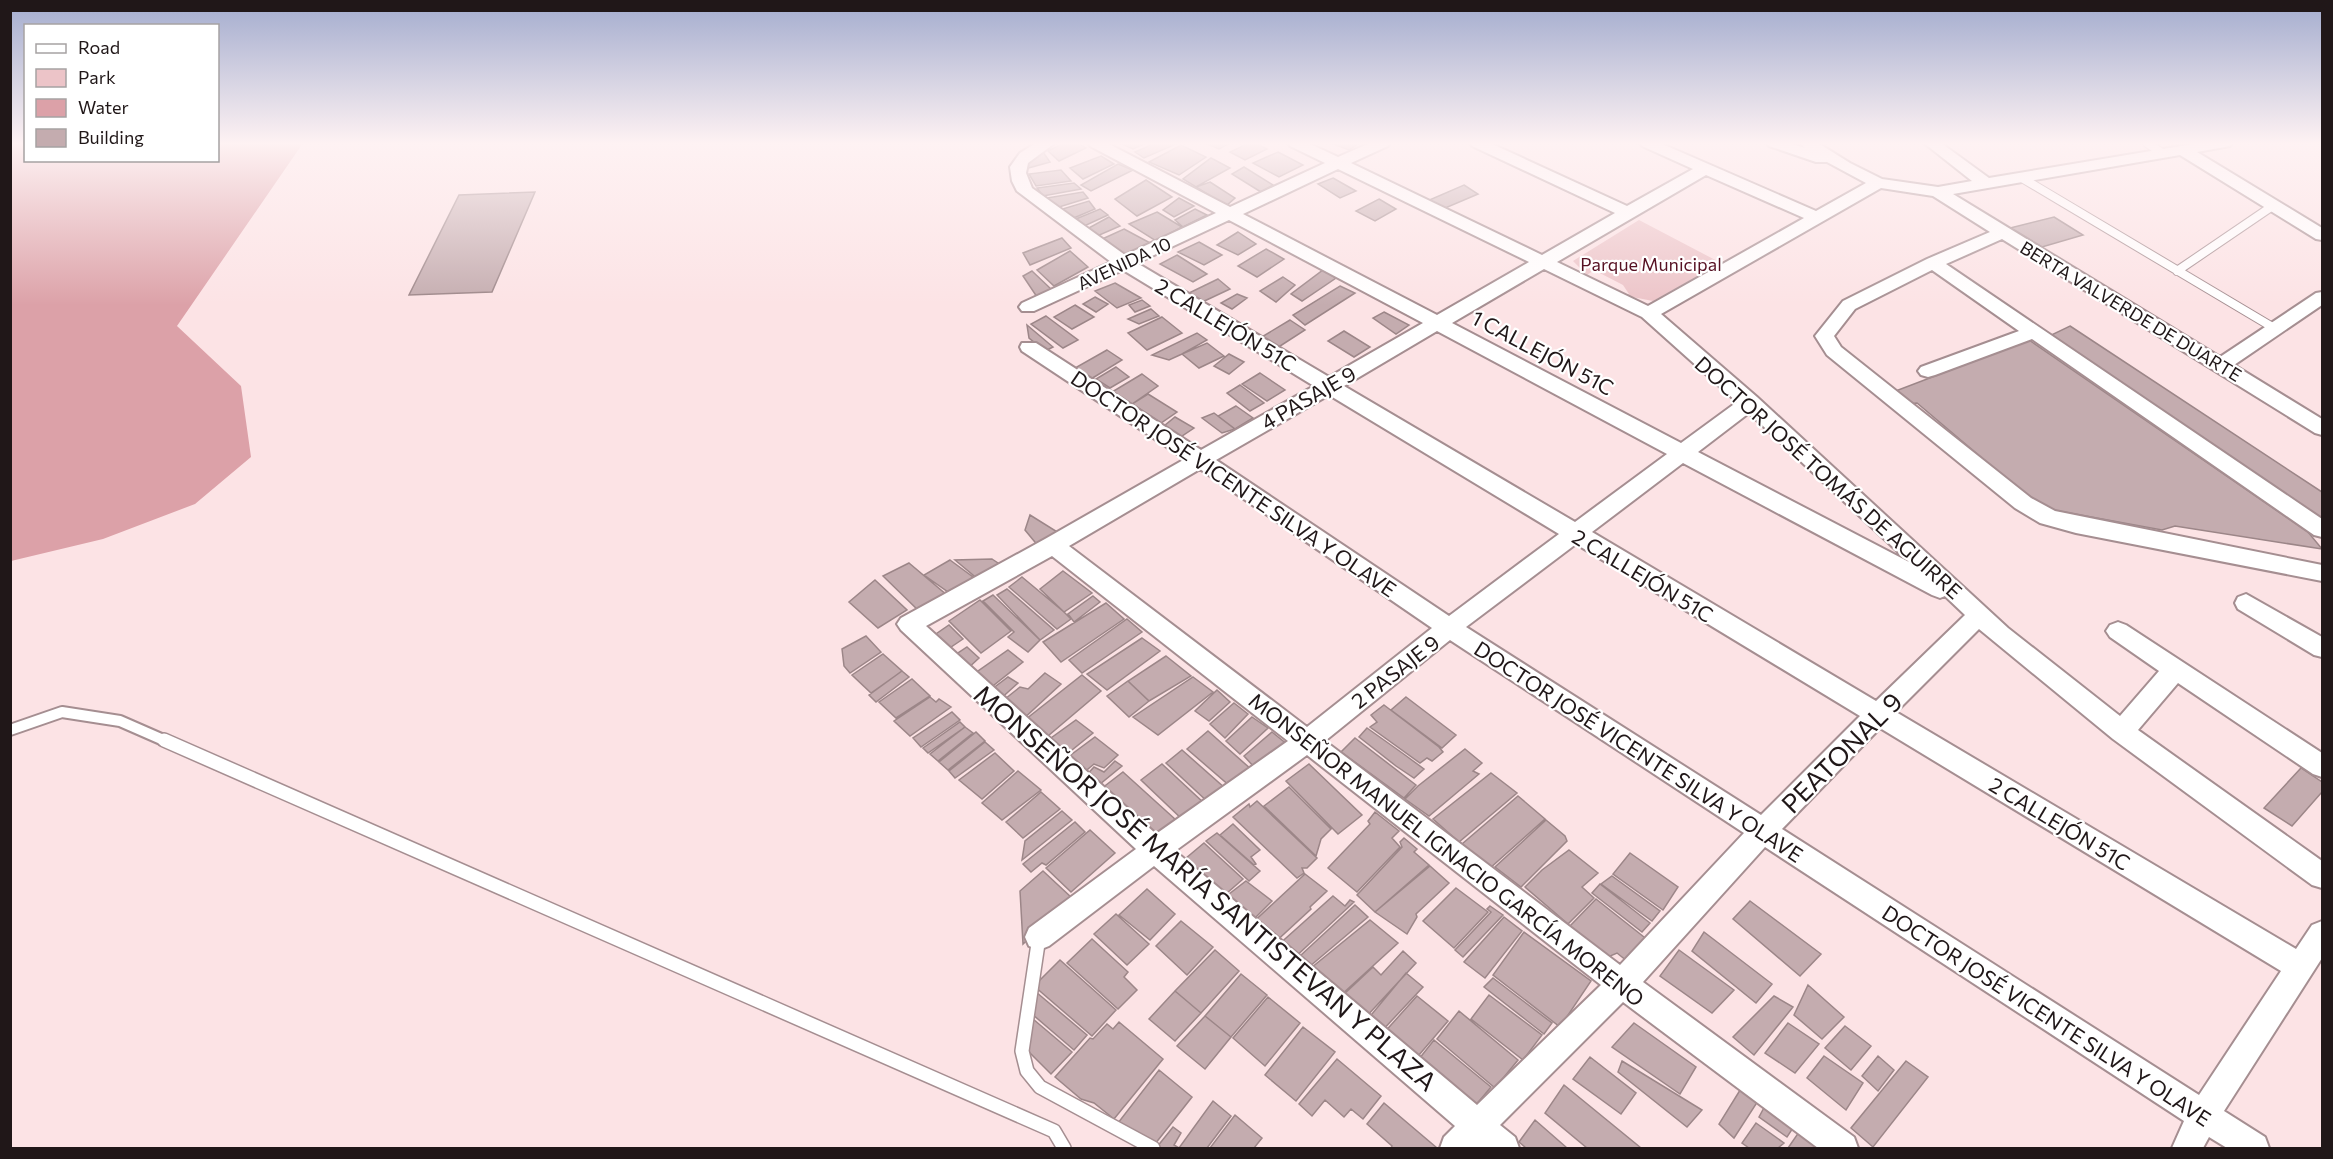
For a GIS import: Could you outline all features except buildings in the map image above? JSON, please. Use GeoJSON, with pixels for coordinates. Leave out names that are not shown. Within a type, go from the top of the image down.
{"type":"FeatureCollection","features":[{"type":"Feature","properties":{"kind":"street","name":"2 CALLEJÓN 51C"},"geometry":{"type":"LineString","coordinates":[[1035,197],[1124,263],[2300,967]]}},
{"type":"Feature","properties":{"kind":"street","name":"1 CALLEJÓN 51C"},"geometry":{"type":"LineString","coordinates":[[1199,197],[1973,609]]}},
{"type":"Feature","properties":{"kind":"street","name":"AVENIDA 10"},"geometry":{"type":"LineString","coordinates":[[1028,307],[1266,197]]}},
{"type":"Feature","properties":{"kind":"street","name":"DOCTOR JOSÉ TOMÁS DE AGUIRRE"},"geometry":{"type":"LineString","coordinates":[[1410,197],[1648,313],[1750,402],[1973,609],[2122,732],[2322,876]]}},
{"type":"Feature","properties":{"kind":"street"},"geometry":{"type":"LineString","coordinates":[[1594,197],[1628,213]]}},
{"type":"Feature","properties":{"kind":"street","name":"4 PASAJE 9"},"geometry":{"type":"LineString","coordinates":[[909,624],[1053,545],[1656,197]]}},
{"type":"Feature","properties":{"kind":"street"},"geometry":{"type":"LineString","coordinates":[[1771,197],[1815,217]]}},
{"type":"Feature","properties":{"kind":"street"},"geometry":{"type":"LineString","coordinates":[[1648,313],[1852,197]]}},
{"type":"Feature","properties":{"kind":"street","name":"BERTA VALVERDE DE DUARTE"},"geometry":{"type":"LineString","coordinates":[[1946,197],[2322,428]]}},
{"type":"Feature","properties":{"kind":"street"},"geometry":{"type":"LineString","coordinates":[[2261,197],[2322,235]]}},
{"type":"Feature","properties":{"kind":"street"},"geometry":{"type":"LineString","coordinates":[[2002,233],[1933,263],[1849,305],[1824,336],[1834,351],[2023,503],[2048,518],[2322,573]]}},
{"type":"Feature","properties":{"kind":"street"},"geometry":{"type":"LineString","coordinates":[[1933,263],[2322,529]]}},
{"type":"Feature","properties":{"kind":"street"},"geometry":{"type":"LineString","coordinates":[[2221,365],[2322,297]]}},
{"type":"Feature","properties":{"kind":"street"},"geometry":{"type":"LineString","coordinates":[[1928,371],[2033,332]]}},
{"type":"Feature","properties":{"kind":"street","name":"DOCTOR JOSÉ VICENTE SILVA Y OLAVE"},"geometry":{"type":"LineString","coordinates":[[1029,347],[1200,459],[1449,628],[2254,1149]]}},
{"type":"Feature","properties":{"kind":"street","name":"2 PASAJE 9"},"geometry":{"type":"LineString","coordinates":[[1039,937],[1307,741],[1449,628],[1750,402]]}},
{"type":"Feature","properties":{"kind":"street","name":"MONSEÑOR MANUEL IGNACIO GARCÍA MORENO"},"geometry":{"type":"LineString","coordinates":[[1053,545],[1622,984],[1843,1149]]}},
{"type":"Feature","properties":{"kind":"street"},"geometry":{"type":"LineString","coordinates":[[2246,603],[2322,648]]}},
{"type":"Feature","properties":{"kind":"street","name":"PEATONAL 9"},"geometry":{"type":"LineString","coordinates":[[1455,1149],[1622,984],[1762,832],[1878,714],[1973,609]]}},
{"type":"Feature","properties":{"kind":"street","name":"MONSEÑOR JOSÉ MARÍA SANTISTEVAN Y PLAZA"},"geometry":{"type":"LineString","coordinates":[[909,624],[1155,850],[1504,1149]]}},
{"type":"Feature","properties":{"kind":"street"},"geometry":{"type":"LineString","coordinates":[[2118,631],[2322,766]]}},
{"type":"Feature","properties":{"kind":"street"},"geometry":{"type":"LineString","coordinates":[[2122,732],[2175,669]]}},
{"type":"Feature","properties":{"kind":"street"},"geometry":{"type":"LineString","coordinates":[[2187,1149],[2203,1116],[2322,934]]}},
{"type":"Feature","properties":{"kind":"lane"},"geometry":{"type":"LineString","coordinates":[[2054,197],[2274,328]]}},
{"type":"Feature","properties":{"kind":"lane"},"geometry":{"type":"LineString","coordinates":[[2177,271],[2274,205]]}},
{"type":"Feature","properties":{"kind":"lane"},"geometry":{"type":"LineString","coordinates":[[10,730],[62,712],[120,722],[1054,1131],[1065,1149]]}},
{"type":"Feature","properties":{"kind":"lane"},"geometry":{"type":"LineString","coordinates":[[1039,937],[1022,1051],[1027,1071],[1040,1087],[1153,1149]]}},
{"type":"Feature","properties":{"kind":"green space","name":"Parque Municipal"},"geometry":{"type":"Polygon","coordinates":[[[1639,220],[1721,263],[1653,301],[1622,295],[1629,294],[1623,285],[1594,270],[1587,275],[1573,261],[1639,220]]]}},
{"type":"Feature","properties":{"kind":"water"},"geometry":{"type":"Polygon","coordinates":[[[10,197],[266,197],[177,326],[241,386],[251,457],[195,504],[103,539],[11,561],[10,197]]]}}]}
